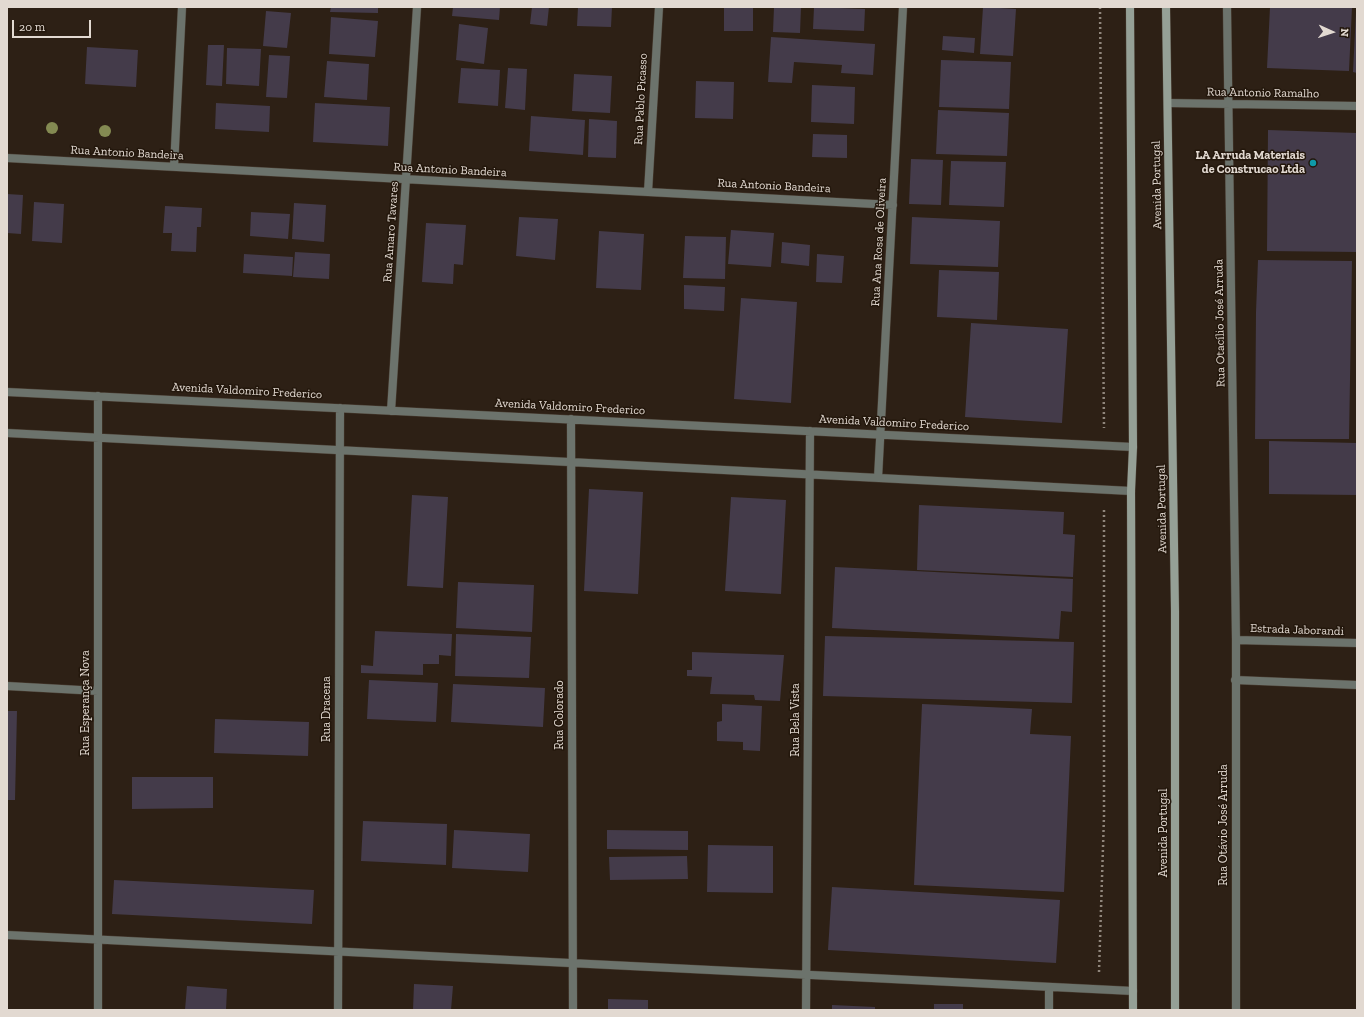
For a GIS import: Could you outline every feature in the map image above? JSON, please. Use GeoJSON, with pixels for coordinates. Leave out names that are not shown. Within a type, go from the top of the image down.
{"type":"FeatureCollection","features":[{"type":"Feature","properties":{"kind":"main road","name":"Avenida Portugal"},"geometry":{"type":"LineString","coordinates":[[1130,7],[1133,447],[1131,491],[1133,1010]]}},
{"type":"Feature","properties":{"kind":"main road","name":"Avenida Portugal"},"geometry":{"type":"LineString","coordinates":[[1166,7],[1175,611],[1175,1010]]}},
{"type":"Feature","properties":{"kind":"street"},"geometry":{"type":"LineString","coordinates":[[174,168],[182,7]]}},
{"type":"Feature","properties":{"kind":"street","name":"Rua Amaro Tavares"},"geometry":{"type":"LineString","coordinates":[[391,411],[417,7]]}},
{"type":"Feature","properties":{"kind":"street","name":"Rua Pablo Picasso"},"geometry":{"type":"LineString","coordinates":[[648,192],[659,7]]}},
{"type":"Feature","properties":{"kind":"street","name":"Rua Ana Rosa de Oliveira"},"geometry":{"type":"LineString","coordinates":[[878,478],[904,7]]}},
{"type":"Feature","properties":{"kind":"street","name":"Rua Otacílio José Arruda"},"geometry":{"type":"LineString","coordinates":[[1227,7],[1236,640]]}},
{"type":"Feature","properties":{"kind":"street","name":"Rua Antonio Ramalho"},"geometry":{"type":"LineString","coordinates":[[1168,103],[1357,106]]}},
{"type":"Feature","properties":{"kind":"street","name":"Rua Antonio Bandeira"},"geometry":{"type":"LineString","coordinates":[[7,158],[893,205]]}},
{"type":"Feature","properties":{"kind":"street","name":"Avenida Valdomiro Frederico"},"geometry":{"type":"LineString","coordinates":[[7,392],[1133,447]]}},
{"type":"Feature","properties":{"kind":"street","name":"Rua Esperança Nova"},"geometry":{"type":"LineString","coordinates":[[98,396],[98,1010]]}},
{"type":"Feature","properties":{"kind":"street","name":"Rua Dracena"},"geometry":{"type":"LineString","coordinates":[[338,1010],[340,408]]}},
{"type":"Feature","properties":{"kind":"street","name":"Rua Colorado"},"geometry":{"type":"LineString","coordinates":[[571,419],[573,1010]]}},
{"type":"Feature","properties":{"kind":"street","name":"Rua Bela Vista"},"geometry":{"type":"LineString","coordinates":[[806,1010],[810,431]]}},
{"type":"Feature","properties":{"kind":"street"},"geometry":{"type":"LineString","coordinates":[[7,433],[1131,491]]}},
{"type":"Feature","properties":{"kind":"street","name":"Estrada Jaborandi"},"geometry":{"type":"LineString","coordinates":[[1236,640],[1357,644]]}},
{"type":"Feature","properties":{"kind":"street","name":"Rua Otávio José Arruda"},"geometry":{"type":"LineString","coordinates":[[1236,640],[1236,1010]]}},
{"type":"Feature","properties":{"kind":"street"},"geometry":{"type":"LineString","coordinates":[[1235,680],[1357,685]]}},
{"type":"Feature","properties":{"kind":"street"},"geometry":{"type":"LineString","coordinates":[[7,686],[98,691]]}},
{"type":"Feature","properties":{"kind":"street"},"geometry":{"type":"LineString","coordinates":[[7,935],[1133,991]]}},
{"type":"Feature","properties":{"kind":"street"},"geometry":{"type":"LineString","coordinates":[[1049,987],[1049,1010]]}},
{"type":"Feature","properties":{"kind":"building"},"geometry":{"type":"Polygon","coordinates":[[[331,7],[378,7],[378,13],[330,12],[331,7]]]}},
{"type":"Feature","properties":{"kind":"building"},"geometry":{"type":"Polygon","coordinates":[[[453,7],[500,7],[499,20],[452,16],[453,7]]]}},
{"type":"Feature","properties":{"kind":"building"},"geometry":{"type":"Polygon","coordinates":[[[532,7],[549,7],[547,26],[530,24],[532,7]]]}},
{"type":"Feature","properties":{"kind":"building"},"geometry":{"type":"Polygon","coordinates":[[[578,7],[612,7],[611,27],[577,26],[578,7]]]}},
{"type":"Feature","properties":{"kind":"building"},"geometry":{"type":"Polygon","coordinates":[[[724,7],[753,7],[753,31],[724,31],[724,7]]]}},
{"type":"Feature","properties":{"kind":"building"},"geometry":{"type":"Polygon","coordinates":[[[774,7],[801,7],[800,33],[773,32],[774,7]]]}},
{"type":"Feature","properties":{"kind":"building"},"geometry":{"type":"Polygon","coordinates":[[[814,7],[865,9],[864,31],[813,29],[814,7]]]}},
{"type":"Feature","properties":{"kind":"building"},"geometry":{"type":"Polygon","coordinates":[[[983,7],[1016,9],[1013,56],[980,54],[983,7]]]}},
{"type":"Feature","properties":{"kind":"building"},"geometry":{"type":"Polygon","coordinates":[[[1270,7],[1352,7],[1349,71],[1267,68],[1270,7]]]}},
{"type":"Feature","properties":{"kind":"building"},"geometry":{"type":"Polygon","coordinates":[[[266,11],[291,13],[287,48],[263,46],[266,11]]]}},
{"type":"Feature","properties":{"kind":"building"},"geometry":{"type":"Polygon","coordinates":[[[1357,12],[1357,73],[1353,72],[1357,12]]]}},
{"type":"Feature","properties":{"kind":"building"},"geometry":{"type":"Polygon","coordinates":[[[331,17],[378,21],[375,57],[329,54],[331,17]]]}},
{"type":"Feature","properties":{"kind":"building"},"geometry":{"type":"Polygon","coordinates":[[[459,24],[488,28],[484,64],[456,60],[459,24]]]}},
{"type":"Feature","properties":{"kind":"building"},"geometry":{"type":"Polygon","coordinates":[[[943,36],[975,38],[974,53],[942,50],[943,36]]]}},
{"type":"Feature","properties":{"kind":"building"},"geometry":{"type":"Polygon","coordinates":[[[771,37],[875,44],[873,75],[841,73],[842,65],[794,62],[792,83],[768,82],[771,37]]]}},
{"type":"Feature","properties":{"kind":"building"},"geometry":{"type":"Polygon","coordinates":[[[208,45],[224,45],[222,86],[206,85],[208,45]]]}},
{"type":"Feature","properties":{"kind":"building"},"geometry":{"type":"Polygon","coordinates":[[[87,47],[138,50],[136,87],[85,84],[87,47]]]}},
{"type":"Feature","properties":{"kind":"building"},"geometry":{"type":"Polygon","coordinates":[[[227,48],[261,49],[259,86],[226,84],[227,48]]]}},
{"type":"Feature","properties":{"kind":"building"},"geometry":{"type":"Polygon","coordinates":[[[269,55],[290,56],[287,98],[266,97],[269,55]]]}},
{"type":"Feature","properties":{"kind":"building"},"geometry":{"type":"Polygon","coordinates":[[[941,60],[1011,62],[1009,109],[939,107],[941,60]]]}},
{"type":"Feature","properties":{"kind":"building"},"geometry":{"type":"Polygon","coordinates":[[[327,61],[369,64],[367,100],[324,97],[327,61]]]}},
{"type":"Feature","properties":{"kind":"building"},"geometry":{"type":"Polygon","coordinates":[[[461,68],[500,70],[498,106],[458,103],[461,68]]]}},
{"type":"Feature","properties":{"kind":"building"},"geometry":{"type":"Polygon","coordinates":[[[508,68],[527,69],[525,110],[505,108],[508,68]]]}},
{"type":"Feature","properties":{"kind":"building"},"geometry":{"type":"Polygon","coordinates":[[[574,74],[612,76],[610,113],[572,111],[574,74]]]}},
{"type":"Feature","properties":{"kind":"building"},"geometry":{"type":"Polygon","coordinates":[[[696,81],[734,82],[733,119],[695,118],[696,81]]]}},
{"type":"Feature","properties":{"kind":"building"},"geometry":{"type":"Polygon","coordinates":[[[812,85],[855,87],[854,124],[811,122],[812,85]]]}},
{"type":"Feature","properties":{"kind":"building"},"geometry":{"type":"Polygon","coordinates":[[[216,103],[270,106],[269,132],[215,129],[216,103]]]}},
{"type":"Feature","properties":{"kind":"building"},"geometry":{"type":"Polygon","coordinates":[[[315,103],[390,107],[388,146],[313,142],[315,103]]]}},
{"type":"Feature","properties":{"kind":"building"},"geometry":{"type":"Polygon","coordinates":[[[938,110],[1009,113],[1007,156],[936,154],[938,110]]]}},
{"type":"Feature","properties":{"kind":"building"},"geometry":{"type":"Polygon","coordinates":[[[531,116],[585,120],[583,155],[529,151],[531,116]]]}},
{"type":"Feature","properties":{"kind":"building"},"geometry":{"type":"Polygon","coordinates":[[[589,119],[617,121],[616,158],[588,157],[589,119]]]}},
{"type":"Feature","properties":{"kind":"building"},"geometry":{"type":"Polygon","coordinates":[[[1268,130],[1357,133],[1357,252],[1267,251],[1268,130]]]}},
{"type":"Feature","properties":{"kind":"building"},"geometry":{"type":"Polygon","coordinates":[[[813,134],[847,135],[847,158],[812,157],[813,134]]]}},
{"type":"Feature","properties":{"kind":"building"},"geometry":{"type":"Polygon","coordinates":[[[911,159],[943,160],[941,205],[909,204],[911,159]]]}},
{"type":"Feature","properties":{"kind":"building"},"geometry":{"type":"Polygon","coordinates":[[[951,161],[1006,162],[1004,207],[949,205],[951,161]]]}},
{"type":"Feature","properties":{"kind":"building"},"geometry":{"type":"Polygon","coordinates":[[[7,194],[23,195],[21,234],[7,233],[7,194]]]}},
{"type":"Feature","properties":{"kind":"building"},"geometry":{"type":"Polygon","coordinates":[[[34,202],[64,204],[62,243],[32,241],[34,202]]]}},
{"type":"Feature","properties":{"kind":"building"},"geometry":{"type":"Polygon","coordinates":[[[294,203],[326,205],[324,242],[292,239],[294,203]]]}},
{"type":"Feature","properties":{"kind":"building"},"geometry":{"type":"Polygon","coordinates":[[[165,206],[202,208],[201,227],[197,227],[196,252],[171,251],[172,233],[163,233],[165,206]]]}},
{"type":"Feature","properties":{"kind":"building"},"geometry":{"type":"Polygon","coordinates":[[[251,212],[290,214],[288,239],[250,236],[251,212]]]}},
{"type":"Feature","properties":{"kind":"building"},"geometry":{"type":"Polygon","coordinates":[[[519,217],[558,219],[555,260],[516,256],[519,217]]]}},
{"type":"Feature","properties":{"kind":"building"},"geometry":{"type":"Polygon","coordinates":[[[912,217],[1000,221],[998,267],[910,264],[912,217]]]}},
{"type":"Feature","properties":{"kind":"building"},"geometry":{"type":"Polygon","coordinates":[[[426,223],[466,225],[463,265],[454,264],[453,284],[422,282],[426,223]]]}},
{"type":"Feature","properties":{"kind":"building"},"geometry":{"type":"Polygon","coordinates":[[[731,230],[774,233],[771,267],[728,264],[731,230]]]}},
{"type":"Feature","properties":{"kind":"building"},"geometry":{"type":"Polygon","coordinates":[[[599,231],[644,234],[641,290],[596,288],[599,231]]]}},
{"type":"Feature","properties":{"kind":"building"},"geometry":{"type":"Polygon","coordinates":[[[685,236],[726,237],[725,279],[683,278],[685,236]]]}},
{"type":"Feature","properties":{"kind":"building"},"geometry":{"type":"Polygon","coordinates":[[[782,242],[810,245],[809,266],[781,263],[782,242]]]}},
{"type":"Feature","properties":{"kind":"building"},"geometry":{"type":"Polygon","coordinates":[[[295,252],[330,254],[329,279],[293,277],[295,252]]]}},
{"type":"Feature","properties":{"kind":"building"},"geometry":{"type":"Polygon","coordinates":[[[244,254],[293,257],[292,276],[243,273],[244,254]]]}},
{"type":"Feature","properties":{"kind":"building"},"geometry":{"type":"Polygon","coordinates":[[[817,254],[844,256],[842,283],[816,282],[817,254]]]}},
{"type":"Feature","properties":{"kind":"building"},"geometry":{"type":"Polygon","coordinates":[[[1258,260],[1352,261],[1349,439],[1255,439],[1258,260]]]}},
{"type":"Feature","properties":{"kind":"building"},"geometry":{"type":"Polygon","coordinates":[[[939,270],[999,272],[997,320],[937,317],[939,270]]]}},
{"type":"Feature","properties":{"kind":"building"},"geometry":{"type":"Polygon","coordinates":[[[684,285],[725,287],[724,311],[684,309],[684,285]]]}},
{"type":"Feature","properties":{"kind":"building"},"geometry":{"type":"Polygon","coordinates":[[[741,298],[797,302],[791,403],[734,399],[741,298]]]}},
{"type":"Feature","properties":{"kind":"building"},"geometry":{"type":"Polygon","coordinates":[[[971,323],[1068,329],[1062,423],[965,417],[971,323]]]}},
{"type":"Feature","properties":{"kind":"building"},"geometry":{"type":"Polygon","coordinates":[[[1269,441],[1357,443],[1357,495],[1269,494],[1269,441]]]}},
{"type":"Feature","properties":{"kind":"building"},"geometry":{"type":"Polygon","coordinates":[[[589,489],[643,492],[638,594],[584,591],[589,489]]]}},
{"type":"Feature","properties":{"kind":"building"},"geometry":{"type":"Polygon","coordinates":[[[412,495],[448,497],[443,588],[407,586],[412,495]]]}},
{"type":"Feature","properties":{"kind":"building"},"geometry":{"type":"Polygon","coordinates":[[[731,497],[786,500],[781,594],[725,591],[731,497]]]}},
{"type":"Feature","properties":{"kind":"building"},"geometry":{"type":"Polygon","coordinates":[[[919,505],[1064,512],[1063,534],[1075,535],[1073,577],[917,570],[919,505]]]}},
{"type":"Feature","properties":{"kind":"building"},"geometry":{"type":"Polygon","coordinates":[[[835,567],[1073,579],[1072,612],[1061,611],[1059,639],[832,628],[835,567]]]}},
{"type":"Feature","properties":{"kind":"building"},"geometry":{"type":"Polygon","coordinates":[[[458,582],[534,585],[532,632],[456,628],[458,582]]]}},
{"type":"Feature","properties":{"kind":"building"},"geometry":{"type":"Polygon","coordinates":[[[375,631],[452,634],[451,656],[439,655],[439,664],[423,664],[423,675],[361,673],[361,665],[373,666],[375,631]]]}},
{"type":"Feature","properties":{"kind":"building"},"geometry":{"type":"Polygon","coordinates":[[[456,634],[531,637],[529,678],[455,676],[456,634]]]}},
{"type":"Feature","properties":{"kind":"building"},"geometry":{"type":"Polygon","coordinates":[[[825,636],[1074,642],[1072,703],[823,696],[825,636]]]}},
{"type":"Feature","properties":{"kind":"building"},"geometry":{"type":"Polygon","coordinates":[[[692,652],[784,655],[780,701],[755,700],[754,695],[710,694],[712,677],[687,676],[687,670],[692,670],[692,652]]]}},
{"type":"Feature","properties":{"kind":"building"},"geometry":{"type":"Polygon","coordinates":[[[369,680],[438,683],[436,722],[367,719],[369,680]]]}},
{"type":"Feature","properties":{"kind":"building"},"geometry":{"type":"Polygon","coordinates":[[[453,684],[545,688],[543,727],[451,722],[453,684]]]}},
{"type":"Feature","properties":{"kind":"building"},"geometry":{"type":"Polygon","coordinates":[[[722,704],[762,706],[760,751],[743,750],[743,742],[717,741],[717,722],[722,721],[722,704]]]}},
{"type":"Feature","properties":{"kind":"building"},"geometry":{"type":"Polygon","coordinates":[[[922,704],[1032,709],[1030,734],[1071,736],[1064,892],[914,885],[922,704]]]}},
{"type":"Feature","properties":{"kind":"building"},"geometry":{"type":"Polygon","coordinates":[[[7,711],[17,711],[15,800],[7,800],[7,711]]]}},
{"type":"Feature","properties":{"kind":"building"},"geometry":{"type":"Polygon","coordinates":[[[215,719],[309,722],[308,756],[214,753],[215,719]]]}},
{"type":"Feature","properties":{"kind":"building"},"geometry":{"type":"Polygon","coordinates":[[[132,777],[213,777],[213,808],[132,809],[132,777]]]}},
{"type":"Feature","properties":{"kind":"building"},"geometry":{"type":"Polygon","coordinates":[[[363,821],[447,824],[446,865],[361,861],[363,821]]]}},
{"type":"Feature","properties":{"kind":"building"},"geometry":{"type":"Polygon","coordinates":[[[454,830],[530,834],[528,872],[452,868],[454,830]]]}},
{"type":"Feature","properties":{"kind":"building"},"geometry":{"type":"Polygon","coordinates":[[[607,830],[688,831],[688,850],[607,849],[607,830]]]}},
{"type":"Feature","properties":{"kind":"building"},"geometry":{"type":"Polygon","coordinates":[[[708,845],[773,846],[773,893],[707,892],[708,845]]]}},
{"type":"Feature","properties":{"kind":"building"},"geometry":{"type":"Polygon","coordinates":[[[687,856],[688,879],[610,880],[609,857],[687,856]]]}},
{"type":"Feature","properties":{"kind":"building"},"geometry":{"type":"Polygon","coordinates":[[[114,880],[314,890],[312,924],[112,914],[114,880]]]}},
{"type":"Feature","properties":{"kind":"building"},"geometry":{"type":"Polygon","coordinates":[[[832,887],[1060,900],[1056,963],[828,950],[832,887]]]}},
{"type":"Feature","properties":{"kind":"building"},"geometry":{"type":"Polygon","coordinates":[[[414,984],[453,986],[451,1010],[413,1010],[414,984]]]}},
{"type":"Feature","properties":{"kind":"building"},"geometry":{"type":"Polygon","coordinates":[[[187,986],[227,989],[226,1010],[185,1010],[187,986]]]}},
{"type":"Feature","properties":{"kind":"building"},"geometry":{"type":"Polygon","coordinates":[[[608,999],[648,1000],[648,1010],[608,1010],[608,999]]]}},
{"type":"Feature","properties":{"kind":"building"},"geometry":{"type":"Polygon","coordinates":[[[934,1004],[963,1004],[963,1010],[934,1010],[934,1004]]]}},
{"type":"Feature","properties":{"kind":"building"},"geometry":{"type":"Polygon","coordinates":[[[832,1005],[875,1007],[875,1010],[832,1010],[832,1005]]]}},
{"type":"Feature","properties":{"kind":"place","name":"LA Arruda Materiais de Construcao Ltda"},"geometry":{"type":"Point","coordinates":[1313,163]}}]}
